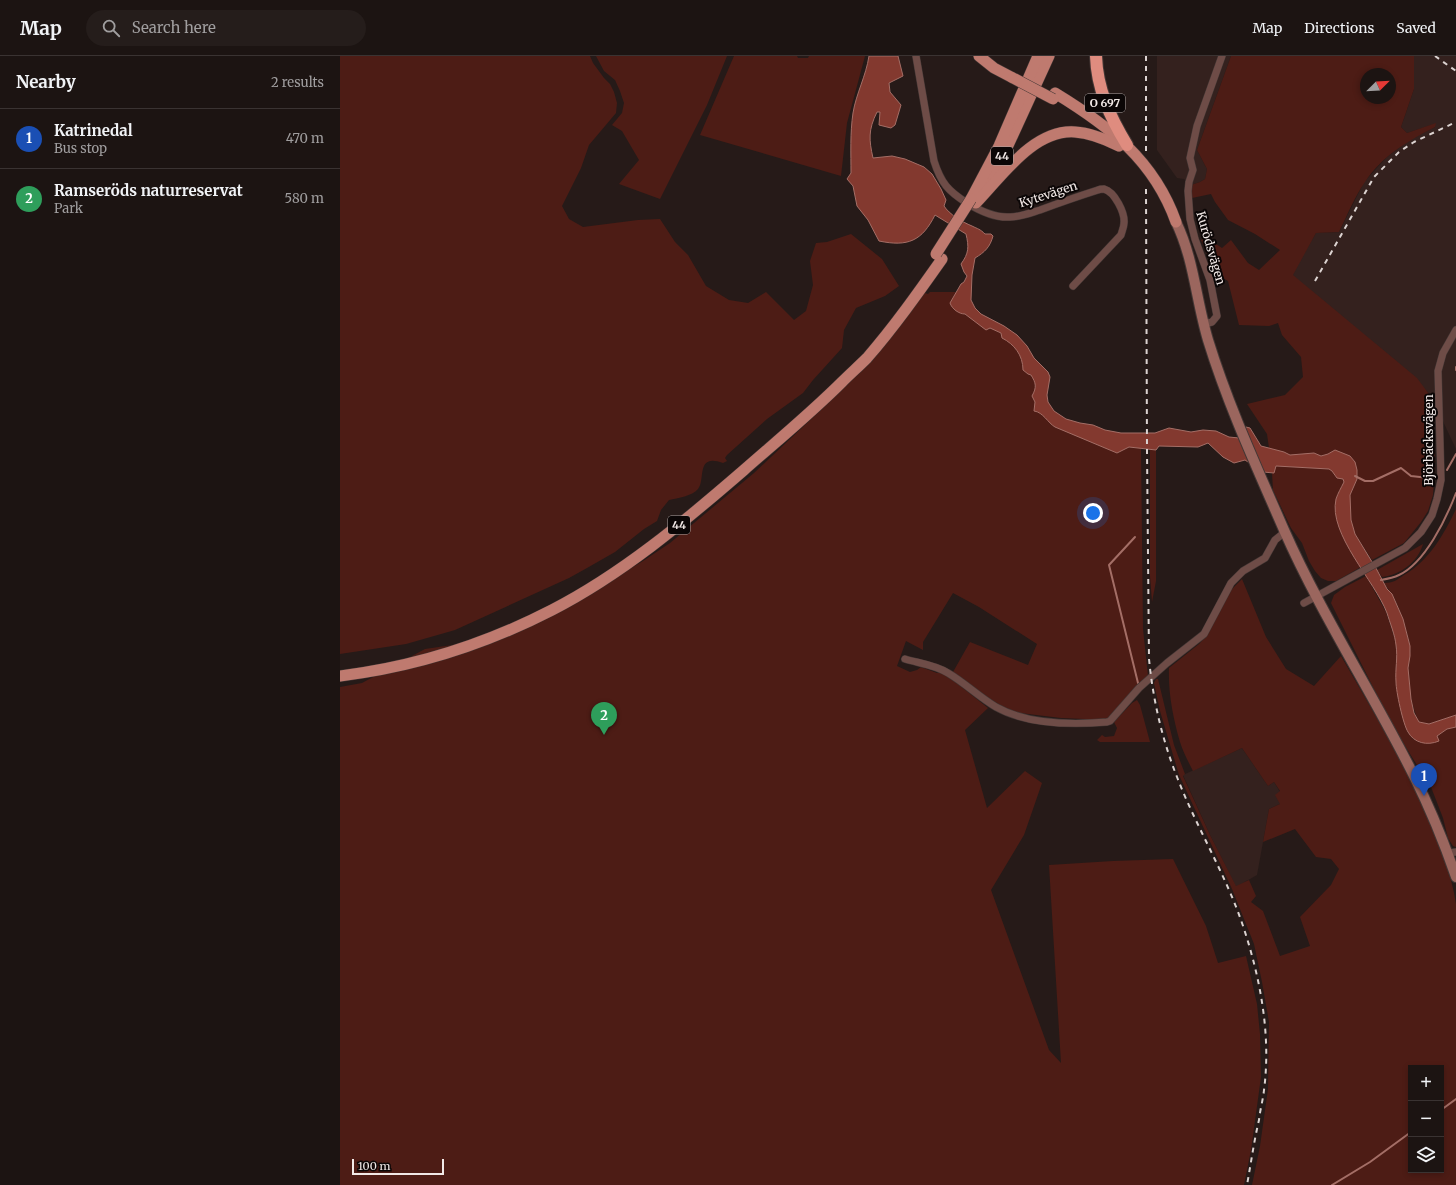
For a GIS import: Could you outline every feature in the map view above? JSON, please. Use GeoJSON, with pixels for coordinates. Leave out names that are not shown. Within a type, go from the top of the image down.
{"type":"FeatureCollection","features":[{"type":"Feature","properties":{"kind":"highway","name":"O 697"},"geometry":{"type":"LineString","coordinates":[[1096,56],[1104,101],[1123,146]]}},
{"type":"Feature","properties":{"kind":"main road","name":"O 697"},"geometry":{"type":"LineString","coordinates":[[980,56],[994,68],[1014,75],[1054,96],[1139,159],[1171,207],[1176,222]]}},
{"type":"Feature","properties":{"kind":"main road"},"geometry":{"type":"LineString","coordinates":[[990,56],[1014,75]]}},
{"type":"Feature","properties":{"kind":"main road","name":"44"},"geometry":{"type":"LineString","coordinates":[[340,676],[374,671],[437,656],[498,635],[553,609],[587,590],[639,555],[704,505],[814,410],[866,359],[910,305],[939,256],[1005,152],[1049,56]]}},
{"type":"Feature","properties":{"kind":"main road","name":"44"},"geometry":{"type":"LineString","coordinates":[[974,201],[1037,58]]}},
{"type":"Feature","properties":{"kind":"main road"},"geometry":{"type":"LineString","coordinates":[[974,201],[1035,144],[1052,136],[1068,132],[1084,133],[1123,146]]}},
{"type":"Feature","properties":{"kind":"main road","name":"44"},"geometry":{"type":"LineString","coordinates":[[340,669],[400,659],[462,642],[496,629],[550,604],[624,557],[700,499],[810,405],[866,348],[939,256]]}},
{"type":"Feature","properties":{"kind":"street","name":"Kytevägen"},"geometry":{"type":"LineString","coordinates":[[916,56],[934,161],[945,187],[954,195],[982,211],[995,216],[1010,217],[1025,214],[1104,189],[1108,191],[1118,203],[1124,221],[1124,227],[1121,235],[1073,286]]}},
{"type":"Feature","properties":{"kind":"street","name":"Kurödsvägen"},"geometry":{"type":"LineString","coordinates":[[1204,324],[1215,321],[1217,316],[1210,280],[1190,219],[1188,182],[1193,170],[1190,158],[1197,126],[1222,56]]}},
{"type":"Feature","properties":{"kind":"street","name":"O 697"},"geometry":{"type":"LineString","coordinates":[[1176,222],[1185,243],[1193,270],[1204,324],[1219,373],[1261,477],[1285,532],[1317,596],[1413,774],[1452,853],[1456,877]]}},
{"type":"Feature","properties":{"kind":"street","name":"Björbäcksvägen"},"geometry":{"type":"LineString","coordinates":[[1304,603],[1361,571],[1380,563],[1405,548],[1421,532],[1432,516],[1441,480],[1438,370],[1443,353],[1456,330]]}},
{"type":"Feature","properties":{"kind":"street"},"geometry":{"type":"LineString","coordinates":[[905,659],[942,670],[996,707],[1015,715],[1037,720],[1067,723],[1110,721],[1139,688],[1167,663],[1204,634],[1234,580],[1243,571],[1264,558],[1275,540],[1285,532]]}},
{"type":"Feature","properties":{"kind":"shaded area"},"geometry":{"type":"Polygon","coordinates":[[[340,56],[590,56],[593,63],[610,84],[614,92],[617,103],[616,113],[589,145],[581,168],[562,206],[569,219],[583,227],[638,220],[660,219],[675,242],[688,255],[706,286],[729,300],[748,303],[766,292],[794,320],[806,311],[813,285],[810,261],[816,243],[827,242],[851,234],[882,259],[899,286],[885,296],[856,308],[844,330],[842,348],[803,393],[767,419],[727,455],[725,458],[727,461],[723,463],[714,461],[705,464],[698,489],[689,495],[669,500],[661,510],[657,521],[644,529],[615,552],[569,578],[455,630],[406,644],[340,654],[340,56]]]}},
{"type":"Feature","properties":{"kind":"shaded area"},"geometry":{"type":"Polygon","coordinates":[[[596,56],[727,56],[707,105],[660,199],[619,184],[639,160],[622,131],[612,125],[622,113],[624,103],[615,80],[604,71],[596,56]]]}},
{"type":"Feature","properties":{"kind":"shaded area"},"geometry":{"type":"Polygon","coordinates":[[[734,56],[797,56],[798,58],[808,58],[809,56],[865,56],[847,123],[841,176],[700,135],[734,56]]]}},
{"type":"Feature","properties":{"kind":"shaded area"},"geometry":{"type":"Polygon","coordinates":[[[869,56],[898,56],[903,76],[889,83],[890,92],[901,105],[895,125],[891,128],[879,125],[880,112],[877,112],[874,118],[870,135],[873,158],[892,156],[905,159],[924,167],[932,174],[941,189],[946,200],[944,206],[952,215],[979,229],[985,234],[991,234],[993,236],[987,249],[975,258],[972,275],[971,300],[975,308],[981,314],[1004,326],[1017,335],[1027,346],[1034,358],[1048,372],[1050,377],[1047,395],[1048,402],[1054,411],[1066,419],[1121,433],[1155,433],[1169,428],[1191,432],[1203,430],[1216,431],[1229,437],[1239,438],[1246,427],[1250,428],[1261,446],[1290,455],[1314,453],[1321,456],[1335,450],[1350,456],[1355,462],[1357,470],[1357,479],[1350,495],[1351,520],[1355,534],[1387,589],[1392,594],[1403,619],[1410,646],[1408,668],[1414,713],[1419,722],[1429,724],[1456,715],[1456,727],[1447,729],[1437,736],[1439,741],[1430,743],[1417,741],[1411,736],[1406,728],[1396,686],[1397,654],[1394,633],[1381,600],[1345,542],[1335,513],[1336,499],[1344,482],[1343,479],[1337,478],[1329,469],[1276,466],[1274,473],[1263,472],[1245,460],[1234,463],[1223,457],[1208,443],[1198,447],[1159,446],[1156,450],[1129,447],[1117,453],[1055,427],[1043,415],[1034,411],[1035,402],[1032,396],[1035,390],[1035,383],[1031,375],[1023,370],[1020,355],[1014,347],[1002,338],[1001,333],[990,328],[986,330],[965,314],[956,311],[950,303],[967,276],[961,264],[968,250],[966,234],[935,215],[925,231],[913,240],[898,243],[879,241],[868,220],[857,206],[853,186],[847,179],[851,173],[851,136],[853,113],[869,56]]]}},
{"type":"Feature","properties":{"kind":"shaded area"},"geometry":{"type":"Polygon","coordinates":[[[1157,56],[1231,56],[1197,150],[1207,169],[1205,179],[1191,185],[1184,179],[1177,178],[1157,150],[1157,56]]]}},
{"type":"Feature","properties":{"kind":"shaded area"},"geometry":{"type":"Polygon","coordinates":[[[1231,56],[1414,56],[1414,89],[1401,127],[1407,133],[1436,123],[1435,127],[1405,144],[1379,164],[1361,188],[1339,232],[1316,233],[1293,275],[1417,378],[1432,398],[1435,465],[1433,495],[1428,511],[1404,543],[1372,560],[1355,534],[1351,520],[1350,495],[1357,479],[1357,470],[1336,450],[1320,456],[1314,453],[1290,456],[1284,452],[1269,448],[1267,434],[1247,404],[1285,395],[1303,377],[1301,357],[1282,335],[1278,323],[1269,326],[1239,325],[1228,281],[1216,274],[1201,240],[1207,238],[1222,248],[1231,240],[1248,263],[1259,270],[1280,250],[1255,234],[1228,220],[1211,194],[1192,198],[1191,185],[1205,179],[1207,169],[1197,150],[1231,56]]]}},
{"type":"Feature","properties":{"kind":"shaded area"},"geometry":{"type":"Polygon","coordinates":[[[1414,56],[1456,56],[1456,449],[1432,398],[1425,389],[1292,275],[1316,233],[1339,232],[1364,182],[1387,157],[1411,139],[1435,127],[1435,124],[1407,133],[1401,127],[1414,89],[1414,56]]]}},
{"type":"Feature","properties":{"kind":"shaded area"},"geometry":{"type":"Polygon","coordinates":[[[922,292],[928,294],[930,292],[956,292],[952,301],[990,328],[1001,333],[1014,346],[1036,376],[1040,402],[1092,442],[1117,453],[1129,447],[1141,448],[1143,629],[1148,676],[1108,720],[1061,718],[1012,712],[973,689],[953,672],[970,642],[1028,665],[1037,644],[979,607],[953,593],[923,642],[923,650],[906,641],[897,666],[910,672],[921,667],[937,673],[943,672],[988,708],[965,730],[987,808],[1025,771],[1042,783],[1024,835],[991,890],[1049,1050],[1061,1063],[1049,865],[1173,859],[1206,926],[1218,963],[1246,956],[1257,1004],[1260,1034],[1261,1077],[1251,1150],[1244,1185],[340,1185],[340,687],[362,683],[425,649],[473,642],[575,601],[643,561],[670,543],[754,473],[826,405],[922,292]]]}},
{"type":"Feature","properties":{"kind":"shaded area"},"geometry":{"type":"Polygon","coordinates":[[[1150,449],[1156,450],[1156,581],[1152,602],[1150,576],[1150,449]]]}},
{"type":"Feature","properties":{"kind":"shaded area"},"geometry":{"type":"Polygon","coordinates":[[[1276,466],[1329,469],[1343,479],[1344,482],[1336,502],[1338,525],[1361,567],[1336,581],[1328,581],[1321,578],[1315,571],[1309,561],[1302,543],[1291,528],[1273,490],[1272,473],[1274,473],[1276,466]]]}},
{"type":"Feature","properties":{"kind":"shaded area"},"geometry":{"type":"Polygon","coordinates":[[[1456,509],[1456,715],[1429,724],[1419,722],[1414,710],[1408,680],[1410,651],[1409,641],[1398,606],[1384,583],[1397,580],[1413,569],[1428,555],[1441,537],[1456,509]]]}},
{"type":"Feature","properties":{"kind":"shaded area"},"geometry":{"type":"Polygon","coordinates":[[[1423,544],[1421,551],[1413,562],[1395,574],[1382,577],[1377,570],[1423,544]]]}},
{"type":"Feature","properties":{"kind":"shaded area"},"geometry":{"type":"Polygon","coordinates":[[[1366,576],[1386,612],[1396,643],[1396,683],[1407,731],[1413,739],[1421,743],[1437,736],[1447,729],[1456,727],[1456,847],[1453,846],[1448,838],[1443,818],[1425,774],[1417,765],[1385,711],[1331,603],[1334,595],[1345,587],[1366,576]]]}},
{"type":"Feature","properties":{"kind":"shaded area"},"geometry":{"type":"Polygon","coordinates":[[[1242,579],[1266,637],[1286,669],[1314,686],[1341,656],[1400,760],[1431,826],[1449,874],[1456,904],[1456,1185],[1252,1185],[1260,1146],[1268,1089],[1269,1022],[1262,982],[1254,944],[1232,889],[1179,775],[1160,711],[1154,683],[1156,679],[1158,679],[1174,745],[1185,774],[1183,776],[1210,835],[1236,886],[1249,880],[1256,896],[1251,902],[1263,911],[1280,956],[1310,946],[1300,917],[1331,885],[1339,869],[1331,859],[1316,857],[1295,829],[1263,842],[1269,809],[1280,804],[1275,795],[1280,791],[1274,782],[1268,786],[1242,748],[1193,771],[1177,733],[1169,686],[1169,668],[1199,644],[1208,634],[1230,591],[1242,579]]]}},
{"type":"Feature","properties":{"kind":"shaded area"},"geometry":{"type":"Polygon","coordinates":[[[1137,700],[1140,705],[1150,742],[1100,742],[1097,740],[1102,735],[1105,737],[1114,736],[1117,728],[1114,722],[1132,703],[1137,700]]]}},
{"type":"Feature","properties":{"kind":"shaded area"},"geometry":{"type":"Polygon","coordinates":[[[1242,748],[1268,786],[1274,782],[1280,792],[1280,804],[1269,809],[1257,875],[1236,887],[1210,835],[1183,775],[1242,748]]]}},
{"type":"Feature","properties":{"kind":"waterway"},"geometry":{"type":"LineString","coordinates":[[1447,470],[1456,454]]}},
{"type":"Feature","properties":{"kind":"waterway"},"geometry":{"type":"LineString","coordinates":[[1355,476],[1365,481],[1373,481],[1401,468],[1411,476],[1429,478]]}},
{"type":"Feature","properties":{"kind":"waterway"},"geometry":{"type":"LineString","coordinates":[[1381,580],[1392,578],[1409,569],[1426,551],[1447,515],[1456,493]]}},
{"type":"Feature","properties":{"kind":"waterway"},"geometry":{"type":"LineString","coordinates":[[1135,537],[1109,565],[1138,683]]}},
{"type":"Feature","properties":{"kind":"waterway"},"geometry":{"type":"LineString","coordinates":[[1444,1108],[1456,1099]]}},
{"type":"Feature","properties":{"kind":"waterway"},"geometry":{"type":"LineString","coordinates":[[1332,1185],[1370,1162],[1408,1134]]}},
{"type":"Feature","properties":{"kind":"railway"},"geometry":{"type":"LineString","coordinates":[[1146,56],[1146,155]]}},
{"type":"Feature","properties":{"kind":"railway"},"geometry":{"type":"LineString","coordinates":[[1435,56],[1456,71]]}},
{"type":"Feature","properties":{"kind":"railway"},"geometry":{"type":"LineString","coordinates":[[1315,281],[1374,177],[1399,152],[1414,142],[1456,122]]}},
{"type":"Feature","properties":{"kind":"railway"},"geometry":{"type":"LineString","coordinates":[[1146,189],[1149,659],[1159,719],[1172,763],[1185,796],[1238,912],[1251,951],[1260,990],[1265,1030],[1266,1070],[1263,1098],[1247,1185]]}},
{"type":"Feature","properties":{"kind":"place","name":"Ramseröds naturreservat"},"geometry":{"type":"Point","coordinates":[604,735]}},
{"type":"Feature","properties":{"kind":"place","name":"Katrinedal"},"geometry":{"type":"Point","coordinates":[1424,796]}}]}
